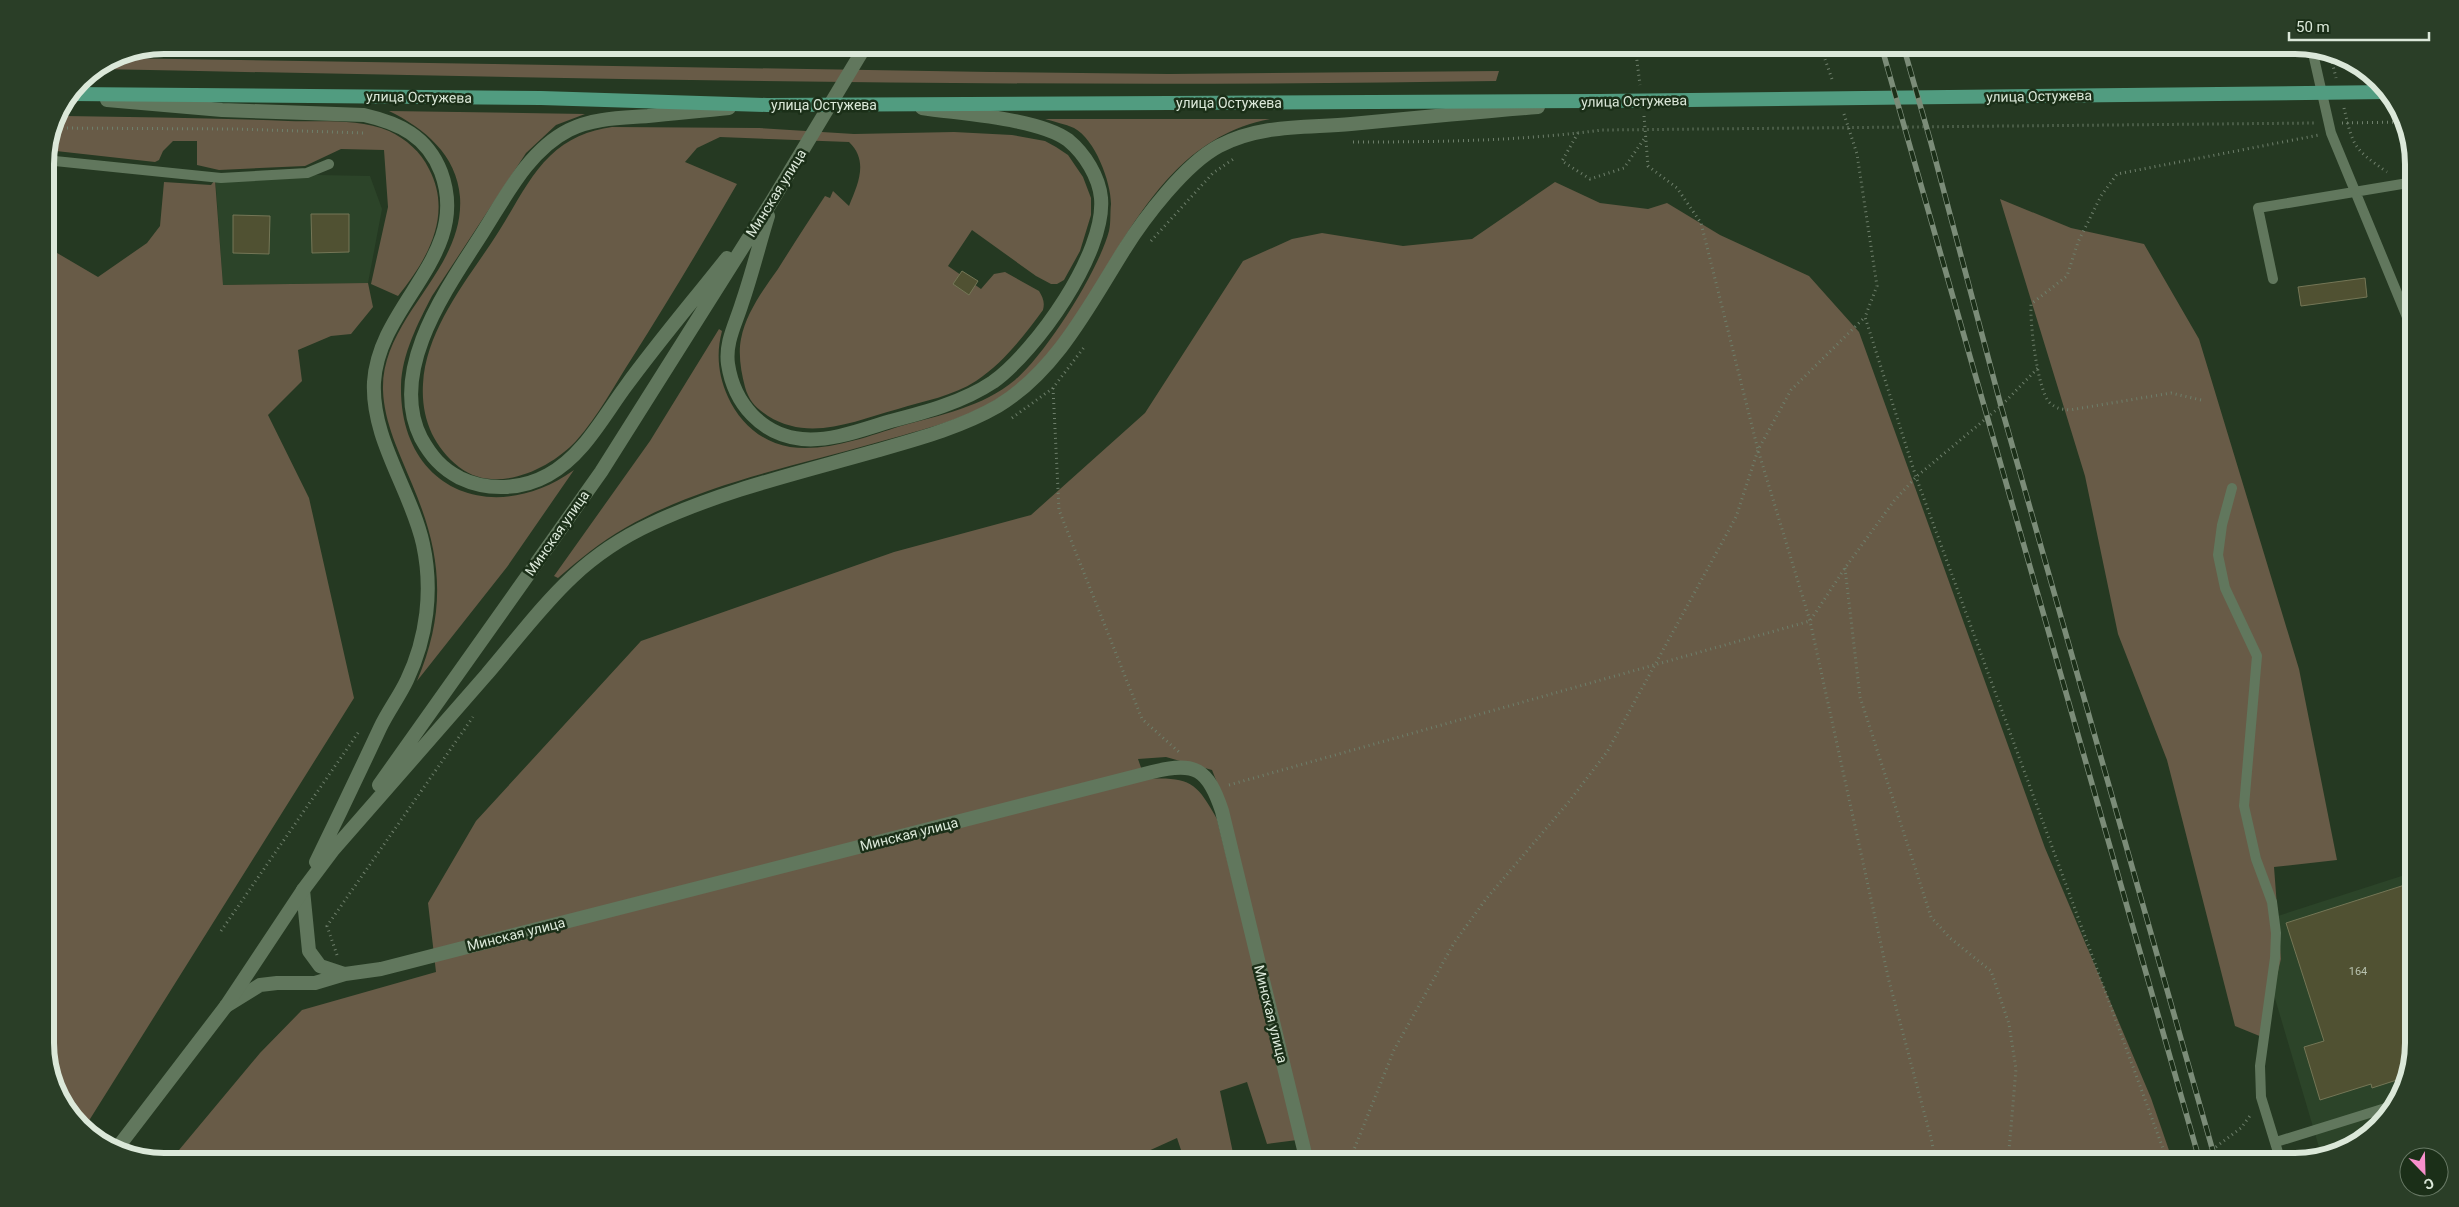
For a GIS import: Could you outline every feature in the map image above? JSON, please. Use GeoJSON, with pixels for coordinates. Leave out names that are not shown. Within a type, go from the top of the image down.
{"type":"FeatureCollection","features":[{"type":"Feature","properties":{"kind":"main road","name":"улица Остужева"},"geometry":{"type":"LineString","coordinates":[[78,95],[541,98],[767,105],[1598,101],[2379,92]]}},
{"type":"Feature","properties":{"kind":"street","name":"Минская улица"},"geometry":{"type":"LineString","coordinates":[[120,1144],[226,1006],[303,890],[601,472],[772,201],[861,54]]}},
{"type":"Feature","properties":{"kind":"street"},"geometry":{"type":"LineString","coordinates":[[77,96],[222,110],[364,115],[397,124],[416,136],[436,160],[445,183],[448,210],[441,242],[386,335],[377,361],[374,384],[376,411],[383,434],[423,544],[428,599],[426,623],[419,649],[407,680],[385,718],[303,890],[309,951],[320,966],[345,974]]}},
{"type":"Feature","properties":{"kind":"street"},"geometry":{"type":"LineString","coordinates":[[334,849],[495,664],[545,602],[597,555],[614,543],[654,522],[703,503],[907,442],[975,418],[1001,404],[1024,388],[1061,347],[1131,240],[1177,181],[1202,157],[1218,146],[1240,137],[1284,127],[1344,124],[1598,101]]}},
{"type":"Feature","properties":{"kind":"street"},"geometry":{"type":"LineString","coordinates":[[772,201],[742,304],[730,334],[728,363],[730,371],[735,389],[750,414],[770,430],[802,439],[826,437],[918,414],[973,394],[994,380],[1025,352],[1053,318],[1081,270],[1099,223],[1101,198],[1095,176],[1083,155],[1067,140],[1047,129],[1022,123],[895,104]]}},
{"type":"Feature","properties":{"kind":"street"},"geometry":{"type":"LineString","coordinates":[[767,105],[601,120],[566,132],[536,155],[516,182],[444,296],[426,330],[416,358],[411,385],[412,408],[418,431],[431,456],[448,472],[470,482],[494,487],[518,486],[548,476],[574,456],[632,378],[772,201]]}},
{"type":"Feature","properties":{"kind":"street","name":"Минская улица"},"geometry":{"type":"LineString","coordinates":[[226,1006],[260,985],[314,983],[345,974],[381,969],[1170,767],[1187,767],[1199,772],[1208,779],[1215,789],[1222,811],[1305,1153]]}},
{"type":"Feature","properties":{"kind":"lane"},"geometry":{"type":"LineString","coordinates":[[2314,56],[2332,128],[2405,312]]}},
{"type":"Feature","properties":{"kind":"lane"},"geometry":{"type":"LineString","coordinates":[[54,161],[222,178],[307,173],[329,164]]}},
{"type":"Feature","properties":{"kind":"lane"},"geometry":{"type":"LineString","coordinates":[[2273,279],[2258,208],[2356,190],[2405,184]]}},
{"type":"Feature","properties":{"kind":"lane"},"geometry":{"type":"LineString","coordinates":[[2232,488],[2222,525],[2218,554],[2226,588],[2257,656],[2244,806],[2256,859],[2272,902],[2276,933],[2275,958],[2260,1066],[2261,1097],[2279,1153]]}},
{"type":"Feature","properties":{"kind":"lane"},"geometry":{"type":"LineString","coordinates":[[2276,1142],[2384,1108]]}},
{"type":"Feature","properties":{"kind":"path"},"geometry":{"type":"LineString","coordinates":[[1823,54],[1835,90]]}},
{"type":"Feature","properties":{"kind":"path"},"geometry":{"type":"LineString","coordinates":[[2332,60],[2337,80]]}},
{"type":"Feature","properties":{"kind":"path"},"geometry":{"type":"LineString","coordinates":[[2343,106],[2352,142],[2366,157],[2405,181]]}},
{"type":"Feature","properties":{"kind":"path"},"geometry":{"type":"LineString","coordinates":[[1353,1153],[1394,1050],[1454,943],[1486,898],[1567,804],[1607,752],[1736,517],[1758,450],[1791,390],[1865,317],[1877,286],[1857,154],[1842,108]]}},
{"type":"Feature","properties":{"kind":"path"},"geometry":{"type":"LineString","coordinates":[[2201,400],[2171,393],[2070,410],[2057,409],[2048,401],[2038,368],[2030,321],[2031,304],[2067,276],[2078,242],[2101,196],[2117,174],[2332,128],[2397,122]]}},
{"type":"Feature","properties":{"kind":"path"},"geometry":{"type":"LineString","coordinates":[[1602,130],[2323,123]]}},
{"type":"Feature","properties":{"kind":"path"},"geometry":{"type":"LineString","coordinates":[[60,128],[235,129],[368,133]]}},
{"type":"Feature","properties":{"kind":"path"},"geometry":{"type":"LineString","coordinates":[[1578,133],[1562,161],[1590,179],[1624,168],[1646,136],[1648,166],[1677,188],[1701,223],[1758,450],[1810,621],[1889,981],[1934,1153]]}},
{"type":"Feature","properties":{"kind":"path"},"geometry":{"type":"LineString","coordinates":[[1865,317],[1916,477],[2165,1153]]}},
{"type":"Feature","properties":{"kind":"path"},"geometry":{"type":"LineString","coordinates":[[1215,789],[1810,621],[1894,500],[1916,477],[2001,406],[2038,368]]}},
{"type":"Feature","properties":{"kind":"path"},"geometry":{"type":"LineString","coordinates":[[1053,388],[1058,510],[1142,718],[1199,772]]}},
{"type":"Feature","properties":{"kind":"path"},"geometry":{"type":"LineString","coordinates":[[1845,568],[1860,697],[1931,917],[1950,938],[1991,971],[2008,1024],[2016,1069],[2009,1153]]}},
{"type":"Feature","properties":{"kind":"path"},"geometry":{"type":"LineString","coordinates":[[221,931],[361,728]]}},
{"type":"Feature","properties":{"kind":"path"},"geometry":{"type":"LineString","coordinates":[[2208,1153],[2241,1128],[2261,1097]]}},
{"type":"Feature","properties":{"kind":"shaded area"},"geometry":{"type":"Polygon","coordinates":[[[132,58],[1169,74],[1499,71],[1496,81],[1146,84],[446,76],[108,69],[132,58]]]}},
{"type":"Feature","properties":{"kind":"shaded area"},"geometry":{"type":"Polygon","coordinates":[[[389,111],[585,114],[556,125],[526,153],[432,296],[416,328],[404,362],[401,385],[405,421],[416,451],[434,473],[456,489],[483,496],[513,496],[543,487],[574,470],[507,567],[417,681],[427,655],[437,606],[435,558],[422,510],[389,426],[383,390],[386,364],[395,339],[450,248],[458,224],[460,197],[458,182],[453,168],[436,145],[414,126],[389,111]]]}},
{"type":"Feature","properties":{"kind":"shaded area"},"geometry":{"type":"Polygon","coordinates":[[[65,116],[339,121],[377,127],[389,131],[407,142],[422,157],[429,169],[436,186],[438,203],[438,219],[434,235],[419,267],[398,296],[371,284],[388,207],[384,150],[341,149],[305,166],[219,170],[197,165],[197,141],[173,141],[163,151],[159,160],[155,162],[55,151],[57,135],[65,116]]]}},
{"type":"Feature","properties":{"kind":"shaded area"},"geometry":{"type":"Polygon","coordinates":[[[1045,119],[1270,119],[1224,135],[1186,161],[1154,195],[1126,235],[1075,317],[1047,355],[1014,387],[999,398],[948,422],[747,478],[684,500],[616,533],[598,545],[558,578],[554,576],[650,441],[719,329],[722,331],[719,348],[720,372],[733,406],[745,423],[761,436],[790,447],[818,447],[846,443],[946,414],[989,397],[1003,389],[1028,368],[1056,332],[1083,288],[1103,248],[1110,225],[1111,204],[1108,184],[1105,173],[1089,141],[1074,128],[1045,119]]]}},
{"type":"Feature","properties":{"kind":"shaded area"},"geometry":{"type":"Polygon","coordinates":[[[612,127],[759,128],[854,134],[954,132],[1012,135],[1045,141],[1068,155],[1083,177],[1091,198],[1091,215],[1080,251],[1064,280],[1057,284],[1051,284],[1036,276],[972,230],[948,266],[981,289],[994,274],[1005,272],[1039,291],[1043,298],[1043,310],[1028,330],[1013,349],[986,374],[967,386],[928,401],[832,427],[800,428],[784,424],[768,416],[751,400],[745,387],[741,369],[740,351],[743,329],[756,302],[825,196],[830,198],[833,191],[849,206],[860,173],[859,157],[849,142],[720,137],[697,148],[685,162],[737,184],[606,401],[592,421],[565,452],[537,469],[505,479],[489,479],[473,475],[459,467],[442,450],[427,420],[424,408],[423,384],[426,363],[432,343],[451,303],[542,164],[571,140],[595,130],[612,127]]]}},
{"type":"Feature","properties":{"kind":"shaded area"},"geometry":{"type":"Polygon","coordinates":[[[215,173],[370,176],[382,209],[368,283],[223,285],[215,173]]]}},
{"type":"Feature","properties":{"kind":"shaded area"},"geometry":{"type":"Polygon","coordinates":[[[215,180],[223,285],[368,283],[373,307],[351,334],[331,336],[298,350],[302,381],[268,415],[309,498],[354,698],[88,1123],[72,1104],[65,1092],[56,1065],[54,1050],[54,251],[98,277],[147,243],[160,226],[164,182],[211,185],[215,180]]]}},
{"type":"Feature","properties":{"kind":"shaded area"},"geometry":{"type":"Polygon","coordinates":[[[1555,182],[1600,203],[1648,209],[1667,203],[1720,235],[1809,276],[1859,332],[2045,848],[2151,1098],[2170,1153],[1310,1153],[1226,805],[1212,770],[1166,757],[1138,759],[1145,779],[1172,779],[1190,784],[1203,796],[1217,819],[1297,1140],[1267,1144],[1247,1082],[1220,1091],[1233,1153],[1182,1153],[1177,1138],[1144,1153],[177,1153],[260,1053],[302,1010],[436,972],[428,903],[476,821],[641,641],[894,552],[1031,515],[1145,413],[1243,261],[1292,239],[1322,233],[1403,246],[1472,239],[1555,182]]]}},
{"type":"Feature","properties":{"kind":"shaded area"},"geometry":{"type":"Polygon","coordinates":[[[2000,199],[2071,228],[2144,244],[2199,339],[2299,669],[2337,860],[2274,867],[2281,959],[2262,1037],[2235,1026],[2167,760],[2118,634],[2085,476],[2000,199]]]}},
{"type":"Feature","properties":{"kind":"shaded area"},"geometry":{"type":"Polygon","coordinates":[[[2405,875],[2405,1043],[2403,1065],[2399,1079],[2387,1104],[2373,1121],[2350,1139],[2324,1150],[2320,1151],[2253,924],[2405,875]]]}},
{"type":"Feature","properties":{"kind":"building"},"geometry":{"type":"Polygon","coordinates":[[[311,214],[349,214],[349,252],[312,253],[311,214]]]}},
{"type":"Feature","properties":{"kind":"building"},"geometry":{"type":"Polygon","coordinates":[[[233,215],[270,216],[269,254],[233,253],[233,215]]]}},
{"type":"Feature","properties":{"kind":"building"},"geometry":{"type":"Polygon","coordinates":[[[962,271],[978,281],[969,295],[953,284],[962,271]]]}},
{"type":"Feature","properties":{"kind":"building"},"geometry":{"type":"Polygon","coordinates":[[[2365,278],[2367,297],[2301,306],[2298,287],[2365,278]]]}},
{"type":"Feature","properties":{"kind":"building"},"geometry":{"type":"Polygon","coordinates":[[[2405,885],[2405,1043],[2403,1065],[2399,1079],[2372,1088],[2371,1084],[2320,1100],[2304,1047],[2324,1041],[2286,923],[2405,885]]]}},
{"type":"Feature","properties":{"kind":"railway"},"geometry":{"type":"LineString","coordinates":[[1884,54],[2197,1153]]}},
{"type":"Feature","properties":{"kind":"railway"},"geometry":{"type":"LineString","coordinates":[[1906,54],[2001,406],[2213,1153]]}}]}
